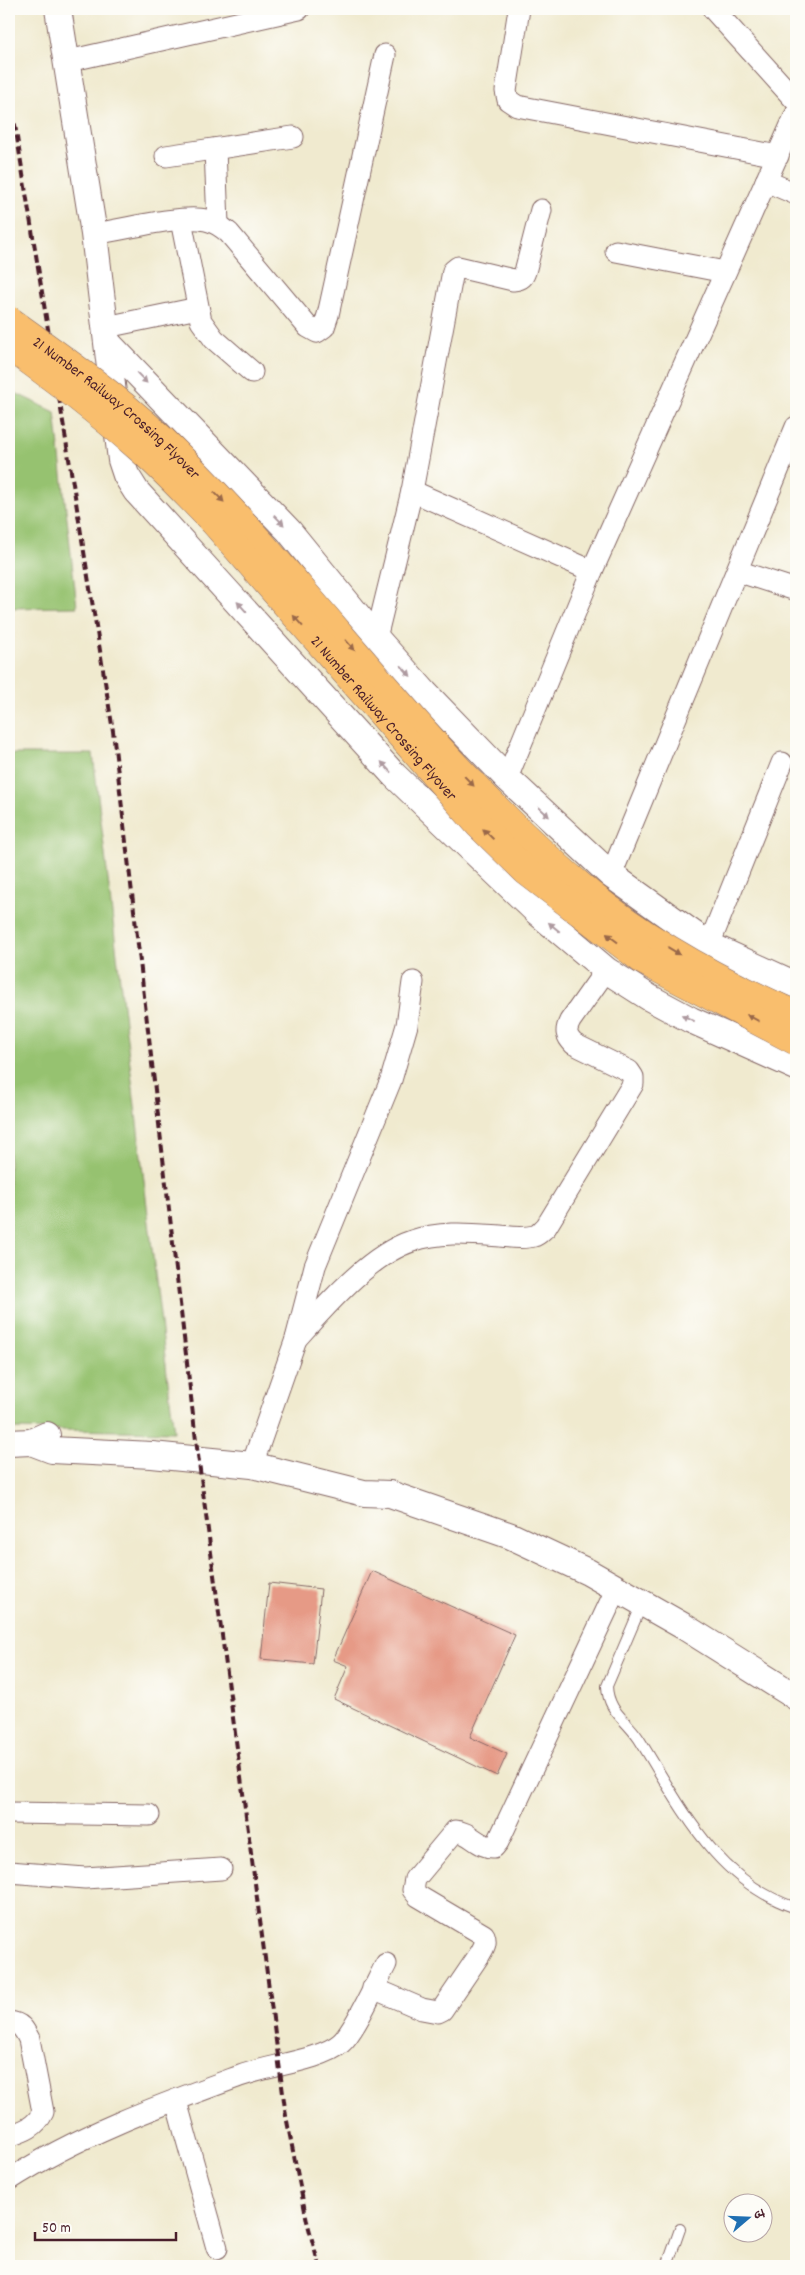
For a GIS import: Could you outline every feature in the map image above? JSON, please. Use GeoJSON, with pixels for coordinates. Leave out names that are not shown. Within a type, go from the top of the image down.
{"type":"FeatureCollection","features":[{"type":"Feature","properties":{"kind":"main road","name":"21 Number Railway Crossing Flyover"},"geometry":{"type":"LineString","coordinates":[[9,320],[138,417],[178,454],[233,512],[457,768],[537,847],[591,894],[654,939],[712,974],[796,1015]]}},
{"type":"Feature","properties":{"kind":"main road","name":"21 Number Railway Crossing Flyover"},"geometry":{"type":"LineString","coordinates":[[9,346],[83,401],[139,448],[214,522],[480,825],[526,871],[644,961],[796,1041]]}},
{"type":"Feature","properties":{"kind":"street"},"geometry":{"type":"LineString","coordinates":[[58,9],[68,61],[94,234],[121,460],[126,475],[136,491],[537,912],[606,970],[691,1020],[796,1068]]}},
{"type":"Feature","properties":{"kind":"street"},"geometry":{"type":"LineString","coordinates":[[68,61],[299,9]]}},
{"type":"Feature","properties":{"kind":"street"},"geometry":{"type":"LineString","coordinates":[[519,9],[506,91],[508,100],[516,106],[778,156]]}},
{"type":"Feature","properties":{"kind":"street"},"geometry":{"type":"LineString","coordinates":[[713,9],[796,100]]}},
{"type":"Feature","properties":{"kind":"street"},"geometry":{"type":"LineString","coordinates":[[94,234],[181,220],[205,219],[218,224],[229,233],[308,327],[317,332],[324,327],[386,56]]}},
{"type":"Feature","properties":{"kind":"street"},"geometry":{"type":"LineString","coordinates":[[507,778],[592,571],[796,114]]}},
{"type":"Feature","properties":{"kind":"street"},"geometry":{"type":"LineString","coordinates":[[166,156],[293,137]]}},
{"type":"Feature","properties":{"kind":"street"},"geometry":{"type":"LineString","coordinates":[[215,149],[218,224]]}},
{"type":"Feature","properties":{"kind":"street"},"geometry":{"type":"LineString","coordinates":[[766,181],[796,194]]}},
{"type":"Feature","properties":{"kind":"street"},"geometry":{"type":"LineString","coordinates":[[376,638],[412,491],[453,271],[458,267],[520,280],[524,277],[541,210]]}},
{"type":"Feature","properties":{"kind":"street"},"geometry":{"type":"LineString","coordinates":[[181,220],[201,321],[214,339],[252,372]]}},
{"type":"Feature","properties":{"kind":"street"},"geometry":{"type":"LineString","coordinates":[[616,251],[726,272]]}},
{"type":"Feature","properties":{"kind":"street"},"geometry":{"type":"LineString","coordinates":[[107,335],[198,308]]}},
{"type":"Feature","properties":{"kind":"street"},"geometry":{"type":"LineString","coordinates":[[107,335],[289,531],[376,638],[425,693],[465,744],[507,778],[611,875],[709,945],[796,985]]}},
{"type":"Feature","properties":{"kind":"street"},"geometry":{"type":"LineString","coordinates":[[611,875],[737,571],[791,452],[796,427]]}},
{"type":"Feature","properties":{"kind":"street"},"geometry":{"type":"LineString","coordinates":[[412,491],[592,571]]}},
{"type":"Feature","properties":{"kind":"street"},"geometry":{"type":"LineString","coordinates":[[737,571],[796,590]]}},
{"type":"Feature","properties":{"kind":"street"},"geometry":{"type":"LineString","coordinates":[[709,945],[782,763]]}},
{"type":"Feature","properties":{"kind":"street"},"geometry":{"type":"LineString","coordinates":[[296,1339],[351,1281],[410,1241],[434,1235],[460,1234],[526,1238],[537,1235],[546,1227],[633,1084],[633,1077],[629,1071],[574,1044],[568,1038],[566,1030],[570,1021],[606,970]]}},
{"type":"Feature","properties":{"kind":"street"},"geometry":{"type":"LineString","coordinates":[[254,1457],[296,1339],[315,1266],[391,1080],[407,1025],[413,982]]}},
{"type":"Feature","properties":{"kind":"street"},"geometry":{"type":"LineString","coordinates":[[20,1443],[54,1434],[254,1457],[366,1477],[378,1482],[390,1494],[511,1536],[588,1572],[683,1626],[796,1697]]}},
{"type":"Feature","properties":{"kind":"street"},"geometry":{"type":"LineString","coordinates":[[373,1988],[422,2009],[438,2012],[442,2010],[485,1946],[486,1940],[484,1935],[418,1896],[413,1890],[415,1879],[456,1831],[461,1831],[487,1848],[494,1847],[498,1842],[617,1588]]}},
{"type":"Feature","properties":{"kind":"street"},"geometry":{"type":"LineString","coordinates":[[9,1813],[149,1815]]}},
{"type":"Feature","properties":{"kind":"street"},"geometry":{"type":"LineString","coordinates":[[9,1872],[85,1878],[221,1869]]}},
{"type":"Feature","properties":{"kind":"street"},"geometry":{"type":"LineString","coordinates":[[9,2180],[70,2144],[176,2101],[243,2075],[333,2049],[348,2035],[386,1964]]}},
{"type":"Feature","properties":{"kind":"street"},"geometry":{"type":"LineString","coordinates":[[9,2022],[18,2023],[24,2028],[29,2039],[43,2112],[39,2121],[30,2128],[9,2136]]}},
{"type":"Feature","properties":{"kind":"street"},"geometry":{"type":"LineString","coordinates":[[176,2101],[217,2248]]}},
{"type":"Feature","properties":{"kind":"lane"},"geometry":{"type":"LineString","coordinates":[[642,1604],[607,1686],[607,1698],[612,1708],[637,1736],[700,1836],[713,1853],[732,1870],[779,1902],[796,1908]]}},
{"type":"Feature","properties":{"kind":"lane"},"geometry":{"type":"LineString","coordinates":[[667,2266],[680,2229]]}},
{"type":"Feature","properties":{"kind":"green space"},"geometry":{"type":"Polygon","coordinates":[[[9,390],[55,412],[77,607],[9,608],[9,390]]]}},
{"type":"Feature","properties":{"kind":"green space"},"geometry":{"type":"Polygon","coordinates":[[[9,754],[93,754],[174,1432],[9,1429],[9,754]]]}},
{"type":"Feature","properties":{"kind":"building"},"geometry":{"type":"Polygon","coordinates":[[[372,1571],[515,1635],[470,1737],[507,1754],[497,1776],[334,1699],[348,1666],[333,1660],[372,1571]]]}},
{"type":"Feature","properties":{"kind":"building"},"geometry":{"type":"Polygon","coordinates":[[[269,1583],[321,1589],[313,1664],[261,1659],[269,1583]]]}},
{"type":"Feature","properties":{"kind":"railway"},"geometry":{"type":"LineString","coordinates":[[9,88],[113,731],[196,1440],[286,2116],[307,2221],[319,2266]]}}]}
